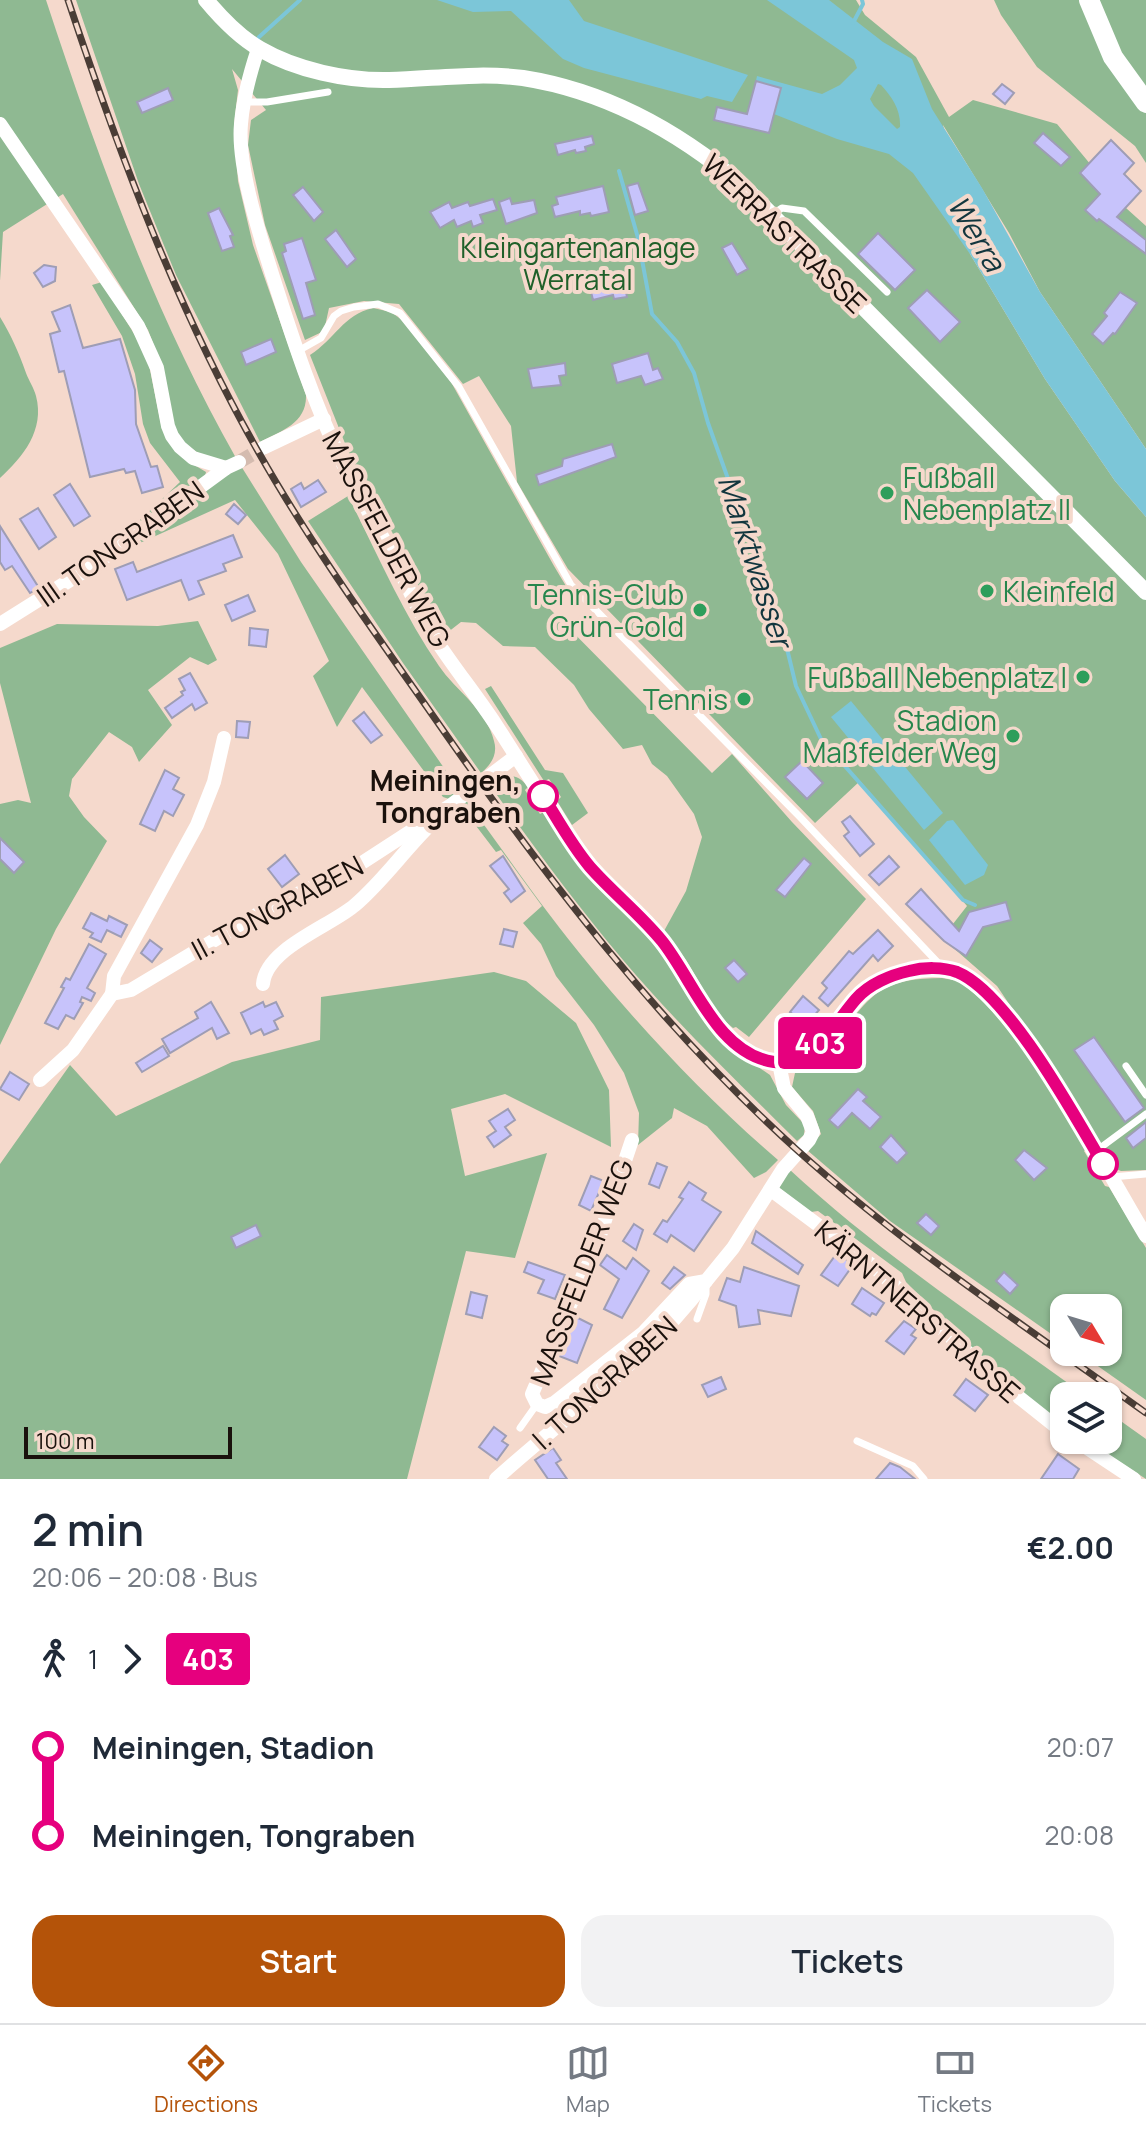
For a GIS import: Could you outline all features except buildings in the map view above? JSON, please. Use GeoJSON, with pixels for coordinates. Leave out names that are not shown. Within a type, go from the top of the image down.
{"type":"FeatureCollection","features":[{"type":"Feature","properties":{"kind":"main road"},"geometry":{"type":"LineString","coordinates":[[1089,0],[1113,57],[1146,103]]}},
{"type":"Feature","properties":{"kind":"street","name":"WERRASTRASSE"},"geometry":{"type":"LineString","coordinates":[[206,0],[223,21],[258,49],[301,66],[342,76],[386,80],[487,74],[565,87],[651,122],[690,145],[717,164],[772,215],[1146,592]]}},
{"type":"Feature","properties":{"kind":"street","name":"MASSFELDER WEG"},"geometry":{"type":"LineString","coordinates":[[258,49],[247,82],[240,126],[247,181],[259,232],[298,351],[343,463],[434,638],[478,697],[586,861],[660,939],[722,1030],[754,1056],[779,1063],[784,1088],[807,1116],[813,1132],[783,1169],[733,1248],[706,1281],[689,1284],[643,1333],[545,1407],[537,1404],[532,1394],[599,1238],[632,1140]]}},
{"type":"Feature","properties":{"kind":"street","name":"III. TONGRABEN"},"geometry":{"type":"LineString","coordinates":[[0,124],[138,326],[152,353],[172,436],[193,458],[232,465],[94,565],[0,624]]}},
{"type":"Feature","properties":{"kind":"street"},"geometry":{"type":"LineString","coordinates":[[263,448],[324,419]]}},
{"type":"Feature","properties":{"kind":"street"},"geometry":{"type":"LineString","coordinates":[[40,1080],[73,1050],[112,994],[114,976],[197,825],[214,782],[224,738]]}},
{"type":"Feature","properties":{"kind":"street","name":"II. TONGRABEN"},"geometry":{"type":"LineString","coordinates":[[112,994],[131,990],[273,905],[354,868],[451,805],[516,756]]}},
{"type":"Feature","properties":{"kind":"street"},"geometry":{"type":"LineString","coordinates":[[263,984],[271,968],[292,944],[334,921],[357,904],[451,805]]}},
{"type":"Feature","properties":{"kind":"street"},"geometry":{"type":"LineString","coordinates":[[779,1063],[801,1059],[810,1053],[859,995],[878,983],[898,973],[918,969],[943,969],[958,973],[976,984],[1008,1016],[1146,1236]]}},
{"type":"Feature","properties":{"kind":"street","name":"KÄRNTNERSTRASSE"},"geometry":{"type":"LineString","coordinates":[[771,1190],[873,1266],[1001,1383],[1050,1422]]}},
{"type":"Feature","properties":{"kind":"street","name":"I. TONGRABEN"},"geometry":{"type":"LineString","coordinates":[[496,1479],[650,1346],[679,1318],[706,1281]]}},
{"type":"Feature","properties":{"kind":"street"},"geometry":{"type":"LineString","coordinates":[[1096,1454],[1134,1479]]}},
{"type":"Feature","properties":{"kind":"lane"},"geometry":{"type":"LineString","coordinates":[[245,102],[267,102],[328,92]]}},
{"type":"Feature","properties":{"kind":"lane"},"geometry":{"type":"LineString","coordinates":[[772,215],[782,208],[804,211],[887,292]]}},
{"type":"Feature","properties":{"kind":"lane"},"geometry":{"type":"LineString","coordinates":[[298,351],[321,338],[334,316],[341,311],[378,304],[400,313],[459,387],[571,585],[800,817],[943,969]]}},
{"type":"Feature","properties":{"kind":"lane"},"geometry":{"type":"LineString","coordinates":[[1126,1066],[1146,1095]]}},
{"type":"Feature","properties":{"kind":"lane"},"geometry":{"type":"LineString","coordinates":[[1095,1151],[1146,1114]]}},
{"type":"Feature","properties":{"kind":"lane"},"geometry":{"type":"LineString","coordinates":[[1111,1177],[1146,1174]]}},
{"type":"Feature","properties":{"kind":"lane"},"geometry":{"type":"LineString","coordinates":[[697,1319],[706,1294],[706,1281]]}},
{"type":"Feature","properties":{"kind":"lane"},"geometry":{"type":"LineString","coordinates":[[520,1428],[537,1404]]}},
{"type":"Feature","properties":{"kind":"lane"},"geometry":{"type":"LineString","coordinates":[[857,1441],[913,1466],[924,1479]]}},
{"type":"Feature","properties":{"kind":"green space"},"geometry":{"type":"Polygon","coordinates":[[[0,0],[46,0],[130,234],[179,347],[236,458],[225,461],[204,457],[185,444],[172,425],[164,372],[148,330],[63,194],[3,232],[0,281],[0,0]]]}},
{"type":"Feature","properties":{"kind":"green space","name":"Kleingartenanlage Werratal"},"geometry":{"type":"Polygon","coordinates":[[[76,0],[856,0],[865,15],[916,57],[949,117],[973,100],[1057,124],[1096,171],[1096,181],[1146,226],[1146,449],[1040,292],[1009,233],[943,125],[970,254],[1045,379],[1115,481],[1146,517],[1146,1170],[1116,1169],[997,986],[942,938],[967,906],[860,781],[815,823],[568,569],[517,482],[511,426],[479,376],[463,384],[399,304],[364,301],[329,308],[324,331],[305,340],[265,225],[248,145],[251,120],[266,110],[232,69],[238,90],[234,125],[238,181],[253,245],[306,395],[298,419],[260,442],[176,275],[139,184],[76,0]]]}},
{"type":"Feature","properties":{"kind":"green space"},"geometry":{"type":"Polygon","coordinates":[[[994,0],[1146,0],[1146,163],[1135,146],[1037,67],[994,0]]]}},
{"type":"Feature","properties":{"kind":"green space"},"geometry":{"type":"Polygon","coordinates":[[[102,282],[148,360],[162,429],[191,463],[206,472],[205,476],[142,522],[140,520],[180,482],[150,443],[143,424],[135,374],[122,336],[92,285],[102,282]]]}},
{"type":"Feature","properties":{"kind":"green space"},"geometry":{"type":"Polygon","coordinates":[[[373,308],[391,312],[402,320],[451,382],[566,586],[547,606],[712,773],[732,754],[866,899],[749,1037],[719,1016],[686,960],[664,931],[686,891],[702,837],[694,814],[667,776],[652,764],[642,745],[623,749],[589,709],[574,685],[535,647],[503,646],[476,623],[461,622],[443,636],[392,532],[350,456],[310,355],[354,316],[373,308]]]}},
{"type":"Feature","properties":{"kind":"green space"},"geometry":{"type":"Polygon","coordinates":[[[0,317],[34,390],[38,408],[30,442],[0,478],[0,317]]]}},
{"type":"Feature","properties":{"kind":"green space"},"geometry":{"type":"Polygon","coordinates":[[[241,466],[301,562],[460,791],[449,799],[443,797],[362,687],[337,727],[313,676],[329,661],[278,554],[235,500],[140,543],[137,539],[241,466]]]}},
{"type":"Feature","properties":{"kind":"green space"},"geometry":{"type":"Polygon","coordinates":[[[348,496],[426,646],[446,675],[478,710],[490,730],[495,746],[494,755],[481,773],[308,521],[348,496]]]}},
{"type":"Feature","properties":{"kind":"green space"},"geometry":{"type":"Polygon","coordinates":[[[198,621],[217,660],[208,665],[190,657],[148,690],[172,725],[139,762],[132,747],[109,732],[72,779],[69,796],[107,841],[56,929],[0,1045],[0,804],[18,800],[31,803],[0,683],[0,648],[57,624],[158,626],[198,621]]]}},
{"type":"Feature","properties":{"kind":"green space"},"geometry":{"type":"Polygon","coordinates":[[[491,686],[545,770],[563,773],[588,813],[572,825],[557,801],[561,797],[549,779],[544,781],[485,689],[491,686]]]}},
{"type":"Feature","properties":{"kind":"green space"},"geometry":{"type":"Polygon","coordinates":[[[503,776],[517,778],[528,787],[525,790],[540,814],[544,812],[588,877],[649,936],[712,1029],[735,1051],[770,1075],[786,1105],[805,1125],[804,1135],[797,1141],[686,1030],[605,939],[489,784],[503,776]]]}},
{"type":"Feature","properties":{"kind":"green space"},"geometry":{"type":"Polygon","coordinates":[[[466,800],[549,914],[628,1011],[717,1104],[778,1160],[766,1172],[754,1178],[707,1126],[674,1108],[672,1118],[638,1145],[639,1113],[624,1073],[594,1025],[556,976],[541,944],[523,923],[542,906],[501,850],[496,852],[470,818],[464,823],[454,810],[466,800]]]}},
{"type":"Feature","properties":{"kind":"green space"},"geometry":{"type":"Polygon","coordinates":[[[494,972],[526,981],[576,1023],[609,1090],[611,1147],[505,1094],[451,1109],[465,1176],[547,1153],[515,1258],[466,1251],[407,1479],[0,1479],[0,1164],[70,1065],[116,1116],[232,1062],[320,1040],[321,997],[494,972]]]}},
{"type":"Feature","properties":{"kind":"green space"},"geometry":{"type":"Polygon","coordinates":[[[916,979],[958,981],[978,993],[1021,1043],[1087,1148],[1084,1151],[1105,1186],[1109,1187],[1146,1248],[1146,1400],[1098,1366],[1122,1366],[1122,1294],[1050,1294],[1050,1333],[890,1221],[807,1150],[821,1134],[813,1111],[792,1087],[795,1073],[821,1054],[881,990],[916,979]]]}},
{"type":"Feature","properties":{"kind":"green space"},"geometry":{"type":"Polygon","coordinates":[[[789,1169],[897,1259],[1066,1382],[1050,1382],[1050,1415],[982,1358],[906,1282],[902,1273],[818,1211],[811,1212],[779,1188],[789,1169]]]}},
{"type":"Feature","properties":{"kind":"green space"},"geometry":{"type":"Polygon","coordinates":[[[1122,1422],[1146,1439],[1146,1479],[1108,1454],[1122,1454],[1122,1422]]]}},
{"type":"Feature","properties":{"kind":"water"},"geometry":{"type":"Polygon","coordinates":[[[437,0],[569,0],[584,21],[748,75],[732,102],[707,96],[701,99],[584,68],[563,59],[511,11],[473,12],[437,0]]]}},
{"type":"Feature","properties":{"kind":"water","name":"Werra"},"geometry":{"type":"Polygon","coordinates":[[[767,0],[829,0],[883,42],[912,59],[932,109],[982,188],[1040,292],[1146,449],[1146,517],[1115,481],[1045,379],[970,254],[913,173],[889,154],[837,139],[774,114],[781,89],[756,81],[757,76],[822,94],[840,85],[857,68],[854,60],[767,0]],[[878,84],[870,99],[897,129],[900,121],[897,109],[878,84]]]}},
{"type":"Feature","properties":{"kind":"water"},"geometry":{"type":"Polygon","coordinates":[[[851,701],[943,813],[924,830],[831,717],[851,701]]]}},
{"type":"Feature","properties":{"kind":"water"},"geometry":{"type":"Polygon","coordinates":[[[953,820],[988,865],[984,875],[965,885],[929,840],[947,821],[953,820]]]}},
{"type":"Feature","properties":{"kind":"waterway"},"geometry":{"type":"LineString","coordinates":[[259,37],[300,0]]}},
{"type":"Feature","properties":{"kind":"waterway"},"geometry":{"type":"LineString","coordinates":[[853,23],[862,0]]}},
{"type":"Feature","properties":{"kind":"waterway","name":"Marktwasser"},"geometry":{"type":"LineString","coordinates":[[619,171],[638,238],[652,314],[677,342],[694,373],[708,423],[783,632],[796,686],[821,739],[963,900],[975,905]]}},
{"type":"Feature","properties":{"kind":"tunnel"},"geometry":{"type":"LineString","coordinates":[[239,462],[263,448]]}},
{"type":"Feature","properties":{"kind":"railway"},"geometry":{"type":"LineString","coordinates":[[68,0],[152,231],[229,399],[325,560],[525,844],[654,1004],[699,1054],[797,1150],[880,1220],[1146,1413]]}},
{"type":"Feature","properties":{"kind":"bus line","name":"403"},"geometry":{"type":"LineString","coordinates":[[543,796],[592,869],[660,939],[712,1018],[745,1051],[779,1063],[801,1059],[824,1039],[859,995],[878,983],[898,973],[918,969],[943,969],[958,973],[995,1001],[1021,1033],[1103,1164]]}},
{"type":"Feature","properties":{"kind":"place","name":"Fußball Nebenplatz II"},"geometry":{"type":"Point","coordinates":[887,493]}},
{"type":"Feature","properties":{"kind":"place","name":"Kleinfeld"},"geometry":{"type":"Point","coordinates":[987,591]}},
{"type":"Feature","properties":{"kind":"place","name":"Tennis-Club Grün-Gold"},"geometry":{"type":"Point","coordinates":[700,610]}},
{"type":"Feature","properties":{"kind":"place","name":"Fußball Nebenplatz I"},"geometry":{"type":"Point","coordinates":[1083,677]}},
{"type":"Feature","properties":{"kind":"place","name":"Tennis"},"geometry":{"type":"Point","coordinates":[744,699]}},
{"type":"Feature","properties":{"kind":"place","name":"Stadion Maßfelder Weg"},"geometry":{"type":"Point","coordinates":[1013,736]}},
{"type":"Feature","properties":{"kind":"place","name":"Meiningen, Tongraben"},"geometry":{"type":"Point","coordinates":[543,796]}}]}
